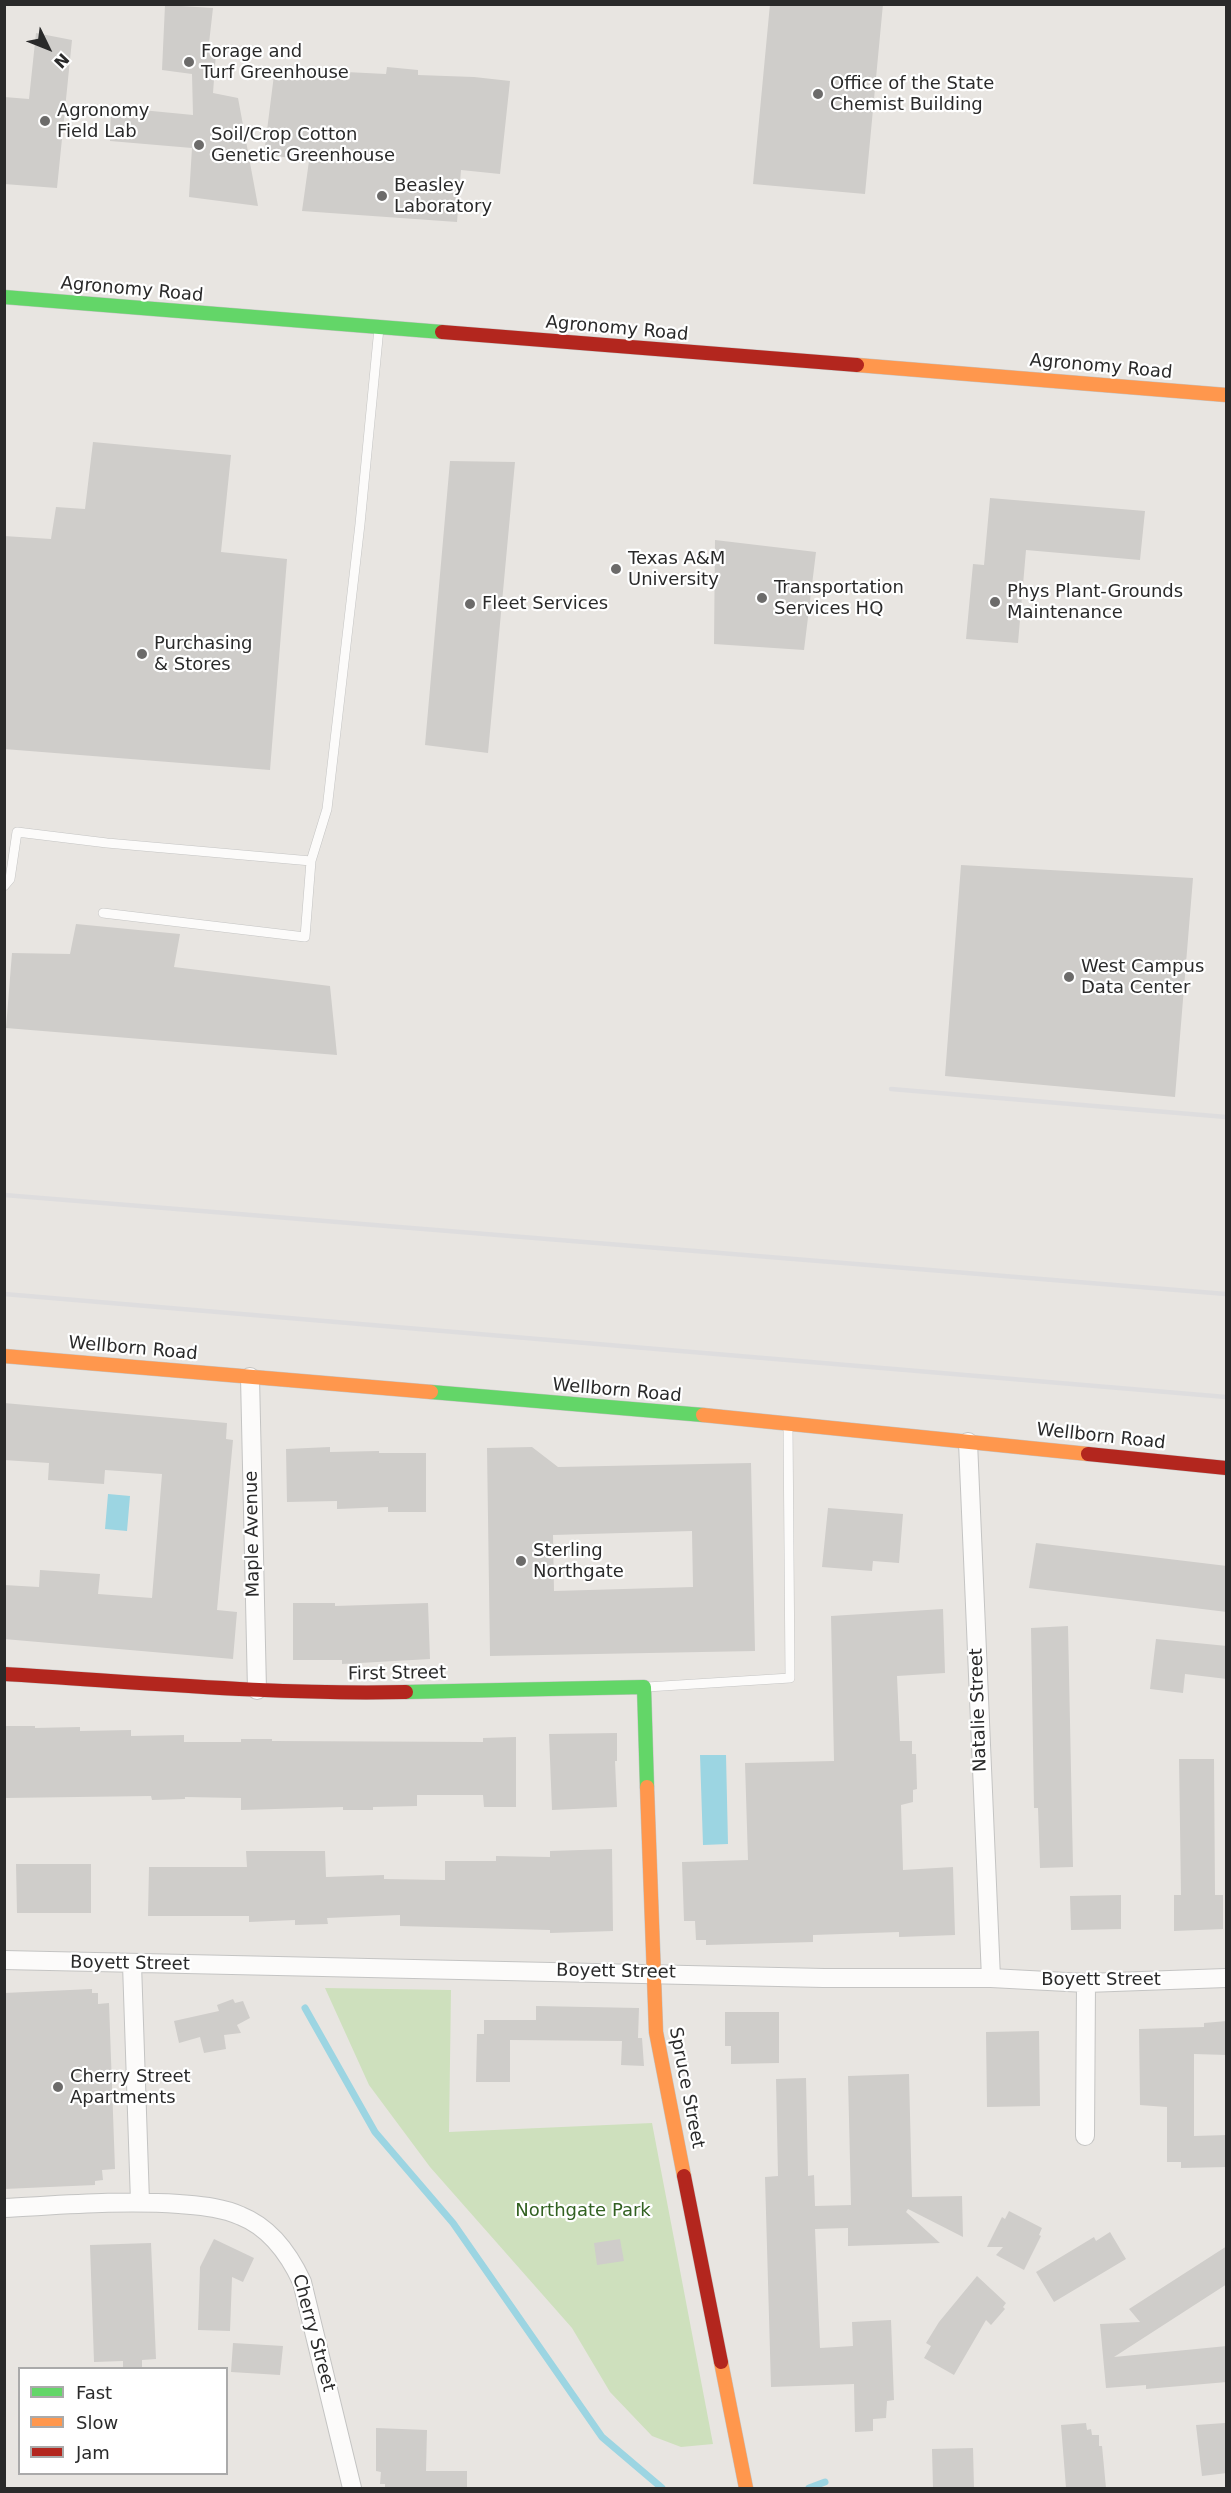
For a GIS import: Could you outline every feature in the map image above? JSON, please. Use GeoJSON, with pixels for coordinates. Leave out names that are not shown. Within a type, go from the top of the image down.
{"type":"FeatureCollection","features":[{"type":"Feature","properties":{"kind":"street","name":"Agronomy Road"},"geometry":{"type":"LineString","coordinates":[[4,297],[1227,395]]}},
{"type":"Feature","properties":{"kind":"street","name":"Wellborn Road"},"geometry":{"type":"LineString","coordinates":[[4,1356],[788,1423],[1227,1468]]}},
{"type":"Feature","properties":{"kind":"street","name":"Maple Avenue"},"geometry":{"type":"LineString","coordinates":[[250,1377],[257,1690]]}},
{"type":"Feature","properties":{"kind":"street","name":"Natalie Street"},"geometry":{"type":"LineString","coordinates":[[968,1442],[991,1978]]}},
{"type":"Feature","properties":{"kind":"street","name":"First Street"},"geometry":{"type":"LineString","coordinates":[[4,1674],[257,1690],[354,1693],[644,1687]]}},
{"type":"Feature","properties":{"kind":"street","name":"Spruce Street"},"geometry":{"type":"LineString","coordinates":[[644,1687],[656,2032],[746,2488]]}},
{"type":"Feature","properties":{"kind":"street","name":"Boyett Street"},"geometry":{"type":"LineString","coordinates":[[4,1960],[824,1978],[991,1978],[1086,1983],[1227,1978]]}},
{"type":"Feature","properties":{"kind":"street"},"geometry":{"type":"LineString","coordinates":[[132,1964],[140,2202]]}},
{"type":"Feature","properties":{"kind":"street"},"geometry":{"type":"LineString","coordinates":[[1085,2136],[1086,1983]]}},
{"type":"Feature","properties":{"kind":"street","name":"Cherry Street"},"geometry":{"type":"LineString","coordinates":[[4,2208],[140,2202],[217,2207],[243,2216],[268,2233],[289,2255],[302,2282],[352,2488]]}},
{"type":"Feature","properties":{"kind":"lane"},"geometry":{"type":"LineString","coordinates":[[103,913],[305,938],[311,861],[327,809],[360,524],[379,328]]}},
{"type":"Feature","properties":{"kind":"lane"},"geometry":{"type":"LineString","coordinates":[[4,886],[10,879],[17,832],[107,843],[311,861]]}},
{"type":"Feature","properties":{"kind":"lane","name":"First Street"},"geometry":{"type":"LineString","coordinates":[[644,1687],[790,1678],[788,1423]]}},
{"type":"Feature","properties":{"kind":"green space","name":"Northgate Park"},"geometry":{"type":"Polygon","coordinates":[[[325,1988],[451,1990],[449,2132],[652,2123],[713,2444],[681,2447],[652,2436],[610,2392],[572,2328],[430,2167],[369,2085],[325,1988]]]}},
{"type":"Feature","properties":{"kind":"water"},"geometry":{"type":"Polygon","coordinates":[[[108,1494],[130,1496],[127,1531],[105,1529],[108,1494]]]}},
{"type":"Feature","properties":{"kind":"water"},"geometry":{"type":"Polygon","coordinates":[[[700,1755],[726,1755],[728,1844],[703,1845],[700,1755]]]}},
{"type":"Feature","properties":{"kind":"building","name":"Office of the State Chemist Building"},"geometry":{"type":"Polygon","coordinates":[[[770,4],[883,4],[865,194],[753,184],[770,4]]]}},
{"type":"Feature","properties":{"kind":"building","name":"Soil/Crop Cotton Genetic Greenhouse"},"geometry":{"type":"Polygon","coordinates":[[[165,5],[213,8],[208,52],[216,53],[213,93],[238,98],[258,206],[189,197],[192,148],[110,141],[111,107],[193,115],[192,74],[162,70],[165,5]]]}},
{"type":"Feature","properties":{"kind":"building","name":"Agronomy Field Lab"},"geometry":{"type":"Polygon","coordinates":[[[36,33],[72,40],[57,188],[4,184],[4,97],[29,99],[36,33]]]}},
{"type":"Feature","properties":{"kind":"building"},"geometry":{"type":"Polygon","coordinates":[[[387,67],[418,70],[418,75],[510,81],[500,174],[461,170],[457,222],[302,211],[309,161],[264,154],[274,75],[308,75],[308,70],[345,74],[346,72],[386,74],[387,67]]]}},
{"type":"Feature","properties":{"kind":"building","name":"Purchasing & Stores"},"geometry":{"type":"Polygon","coordinates":[[[93,442],[231,455],[221,552],[287,559],[270,770],[4,749],[4,536],[51,539],[56,507],[85,509],[93,442]]]}},
{"type":"Feature","properties":{"kind":"building","name":"Fleet Services"},"geometry":{"type":"Polygon","coordinates":[[[450,461],[515,462],[488,753],[425,745],[450,461]]]}},
{"type":"Feature","properties":{"kind":"building","name":"Phys Plant-Grounds Maintenance"},"geometry":{"type":"Polygon","coordinates":[[[990,498],[1145,511],[1140,560],[1026,550],[1018,643],[966,639],[973,564],[984,565],[990,498]]]}},
{"type":"Feature","properties":{"kind":"building","name":"Transportation Services HQ"},"geometry":{"type":"Polygon","coordinates":[[[715,540],[816,552],[804,650],[714,644],[715,540]]]}},
{"type":"Feature","properties":{"kind":"building","name":"West Campus Data Center"},"geometry":{"type":"Polygon","coordinates":[[[961,865],[1193,878],[1175,1097],[945,1076],[961,865]]]}},
{"type":"Feature","properties":{"kind":"building"},"geometry":{"type":"Polygon","coordinates":[[[76,924],[180,934],[174,967],[330,986],[337,1055],[6,1028],[12,953],[70,954],[76,924]]]}},
{"type":"Feature","properties":{"kind":"building"},"geometry":{"type":"Polygon","coordinates":[[[4,1403],[227,1423],[226,1439],[233,1440],[217,1610],[237,1612],[233,1659],[4,1639],[4,1585],[39,1587],[40,1570],[100,1574],[98,1594],[152,1598],[162,1474],[105,1470],[104,1484],[48,1480],[49,1463],[4,1460],[4,1403]]]}},
{"type":"Feature","properties":{"kind":"building"},"geometry":{"type":"Polygon","coordinates":[[[330,1447],[330,1452],[426,1453],[426,1512],[388,1512],[388,1507],[337,1509],[337,1501],[287,1502],[286,1449],[330,1447]]]}},
{"type":"Feature","properties":{"kind":"building","name":"Sterling Northgate"},"geometry":{"type":"Polygon","coordinates":[[[532,1447],[558,1467],[751,1463],[755,1651],[490,1656],[487,1448],[532,1447]],[[692,1531],[553,1535],[554,1591],[693,1587],[692,1531]]]}},
{"type":"Feature","properties":{"kind":"building"},"geometry":{"type":"Polygon","coordinates":[[[828,1508],[903,1514],[899,1563],[873,1561],[872,1571],[822,1567],[828,1508]]]}},
{"type":"Feature","properties":{"kind":"building"},"geometry":{"type":"Polygon","coordinates":[[[1036,1543],[1227,1566],[1227,1612],[1029,1588],[1036,1543]]]}},
{"type":"Feature","properties":{"kind":"building"},"geometry":{"type":"Polygon","coordinates":[[[293,1603],[335,1603],[335,1606],[428,1603],[430,1659],[342,1664],[342,1660],[293,1660],[293,1603]]]}},
{"type":"Feature","properties":{"kind":"building"},"geometry":{"type":"Polygon","coordinates":[[[943,1609],[945,1673],[897,1676],[900,1741],[912,1741],[912,1754],[916,1754],[917,1789],[913,1790],[913,1802],[901,1805],[903,1870],[953,1867],[955,1935],[899,1937],[899,1932],[813,1935],[813,1942],[706,1945],[706,1940],[696,1940],[695,1921],[684,1921],[682,1862],[748,1860],[745,1763],[834,1761],[831,1616],[943,1609]]]}},
{"type":"Feature","properties":{"kind":"building"},"geometry":{"type":"Polygon","coordinates":[[[1068,1626],[1073,1867],[1040,1868],[1038,1808],[1034,1808],[1031,1628],[1068,1626]]]}},
{"type":"Feature","properties":{"kind":"building"},"geometry":{"type":"Polygon","coordinates":[[[1156,1639],[1227,1646],[1227,1679],[1185,1674],[1183,1693],[1150,1689],[1156,1639]]]}},
{"type":"Feature","properties":{"kind":"building"},"geometry":{"type":"Polygon","coordinates":[[[4,1726],[80,1727],[80,1731],[131,1730],[131,1736],[184,1735],[184,1742],[241,1742],[241,1739],[272,1739],[272,1741],[483,1742],[483,1738],[516,1737],[516,1807],[484,1807],[483,1795],[417,1795],[417,1806],[373,1807],[373,1810],[343,1810],[343,1807],[241,1810],[241,1798],[185,1797],[185,1799],[152,1800],[151,1796],[4,1798],[4,1726]]]}},
{"type":"Feature","properties":{"kind":"building"},"geometry":{"type":"Polygon","coordinates":[[[617,1733],[617,1761],[615,1761],[617,1807],[552,1810],[549,1734],[617,1733]]]}},
{"type":"Feature","properties":{"kind":"building"},"geometry":{"type":"Polygon","coordinates":[[[1179,1759],[1214,1759],[1215,1895],[1223,1895],[1223,1929],[1174,1931],[1174,1895],[1181,1895],[1179,1759]]]}},
{"type":"Feature","properties":{"kind":"building"},"geometry":{"type":"Polygon","coordinates":[[[612,1849],[613,1931],[550,1933],[550,1930],[400,1926],[400,1915],[327,1918],[328,1924],[295,1925],[295,1920],[249,1922],[249,1916],[148,1916],[149,1867],[247,1867],[246,1851],[325,1851],[326,1877],[384,1875],[384,1879],[445,1880],[445,1861],[496,1861],[496,1856],[550,1857],[550,1851],[612,1849]]]}},
{"type":"Feature","properties":{"kind":"building"},"geometry":{"type":"Polygon","coordinates":[[[16,1864],[91,1864],[91,1913],[17,1913],[16,1864]]]}},
{"type":"Feature","properties":{"kind":"building"},"geometry":{"type":"Polygon","coordinates":[[[1121,1895],[1121,1929],[1071,1930],[1070,1896],[1121,1895]]]}},
{"type":"Feature","properties":{"kind":"building","name":"Cherry Street Apartments"},"geometry":{"type":"Polygon","coordinates":[[[92,1989],[92,1993],[98,1993],[98,2004],[109,2003],[115,2169],[102,2170],[103,2180],[95,2181],[95,2185],[4,2189],[4,1993],[92,1989]]]}},
{"type":"Feature","properties":{"kind":"building"},"geometry":{"type":"Polygon","coordinates":[[[233,1999],[235,2003],[243,2001],[250,2018],[237,2025],[241,2033],[224,2035],[226,2049],[204,2053],[200,2037],[179,2043],[174,2021],[219,2011],[217,2005],[233,1999]]]}},
{"type":"Feature","properties":{"kind":"building"},"geometry":{"type":"Polygon","coordinates":[[[536,2006],[639,2008],[638,2038],[642,2038],[644,2066],[621,2065],[622,2041],[510,2040],[510,2082],[476,2082],[477,2034],[484,2034],[484,2020],[536,2020],[536,2006]]]}},
{"type":"Feature","properties":{"kind":"building"},"geometry":{"type":"Polygon","coordinates":[[[725,2012],[779,2012],[779,2063],[731,2064],[731,2046],[725,2046],[725,2012]]]}},
{"type":"Feature","properties":{"kind":"building"},"geometry":{"type":"Polygon","coordinates":[[[1227,2021],[1227,2055],[1194,2054],[1194,2136],[1227,2135],[1227,2167],[1181,2168],[1181,2162],[1167,2162],[1167,2107],[1140,2105],[1139,2029],[1204,2027],[1204,2023],[1227,2021]]]}},
{"type":"Feature","properties":{"kind":"building"},"geometry":{"type":"Polygon","coordinates":[[[1039,2031],[1040,2106],[987,2107],[986,2032],[1039,2031]]]}},
{"type":"Feature","properties":{"kind":"building"},"geometry":{"type":"Polygon","coordinates":[[[909,2074],[912,2197],[962,2196],[963,2237],[908,2209],[906,2212],[940,2243],[848,2246],[848,2228],[815,2229],[820,2348],[853,2346],[852,2322],[891,2320],[894,2400],[887,2401],[886,2418],[873,2419],[873,2431],[855,2432],[854,2384],[771,2387],[765,2177],[778,2176],[776,2079],[806,2078],[808,2176],[814,2175],[815,2206],[851,2205],[848,2076],[909,2074]]]}},
{"type":"Feature","properties":{"kind":"building"},"geometry":{"type":"Polygon","coordinates":[[[1009,2211],[1042,2228],[1039,2235],[1041,2236],[1024,2270],[996,2255],[1003,2247],[987,2247],[1002,2217],[1005,2219],[1009,2211]]]}},
{"type":"Feature","properties":{"kind":"building"},"geometry":{"type":"Polygon","coordinates":[[[1110,2232],[1126,2259],[1054,2302],[1036,2272],[1094,2237],[1096,2241],[1110,2232]]]}},
{"type":"Feature","properties":{"kind":"building"},"geometry":{"type":"Polygon","coordinates":[[[214,2239],[254,2258],[243,2282],[232,2277],[230,2331],[198,2330],[200,2267],[214,2239]]]}},
{"type":"Feature","properties":{"kind":"building"},"geometry":{"type":"Polygon","coordinates":[[[620,2239],[624,2261],[597,2265],[594,2243],[620,2239]]]}},
{"type":"Feature","properties":{"kind":"building"},"geometry":{"type":"Polygon","coordinates":[[[151,2243],[156,2359],[142,2360],[142,2367],[123,2367],[123,2361],[94,2362],[90,2245],[151,2243]]]}},
{"type":"Feature","properties":{"kind":"building"},"geometry":{"type":"Polygon","coordinates":[[[1227,2246],[1227,2284],[1114,2357],[1227,2346],[1227,2382],[1146,2389],[1146,2385],[1106,2388],[1100,2324],[1140,2322],[1129,2309],[1227,2246]]]}},
{"type":"Feature","properties":{"kind":"building"},"geometry":{"type":"Polygon","coordinates":[[[977,2276],[1006,2303],[1003,2307],[1005,2309],[991,2325],[986,2320],[954,2375],[924,2358],[931,2346],[926,2343],[939,2322],[977,2276]]]}},
{"type":"Feature","properties":{"kind":"building"},"geometry":{"type":"Polygon","coordinates":[[[233,2343],[283,2346],[280,2375],[231,2372],[233,2343]]]}},
{"type":"Feature","properties":{"kind":"building"},"geometry":{"type":"Polygon","coordinates":[[[1086,2423],[1087,2430],[1091,2429],[1092,2435],[1099,2435],[1106,2488],[1066,2488],[1061,2425],[1086,2423]]]}},
{"type":"Feature","properties":{"kind":"building"},"geometry":{"type":"Polygon","coordinates":[[[1225,2423],[1227,2473],[1202,2476],[1196,2425],[1225,2423]]]}},
{"type":"Feature","properties":{"kind":"building"},"geometry":{"type":"Polygon","coordinates":[[[376,2428],[427,2430],[426,2471],[467,2471],[467,2488],[385,2488],[385,2484],[380,2484],[381,2472],[376,2471],[376,2428]]]}},
{"type":"Feature","properties":{"kind":"building"},"geometry":{"type":"Polygon","coordinates":[[[973,2448],[974,2488],[933,2488],[932,2449],[973,2448]]]}},
{"type":"Feature","properties":{"kind":"waterway"},"geometry":{"type":"LineString","coordinates":[[305,2008],[375,2132],[453,2223],[602,2437],[662,2488]]}},
{"type":"Feature","properties":{"kind":"waterway"},"geometry":{"type":"LineString","coordinates":[[809,2488],[825,2482]]}},
{"type":"Feature","properties":{"kind":"railway"},"geometry":{"type":"LineString","coordinates":[[891,1089],[1226,1117]]}},
{"type":"Feature","properties":{"kind":"railway"},"geometry":{"type":"LineString","coordinates":[[4,1195],[1226,1294]]}},
{"type":"Feature","properties":{"kind":"railway"},"geometry":{"type":"LineString","coordinates":[[4,1294],[1226,1397]]}},
{"type":"Feature","properties":{"kind":"traffic: fast"},"geometry":{"type":"LineString","coordinates":[[4,297],[442,332]]}},
{"type":"Feature","properties":{"kind":"traffic: fast"},"geometry":{"type":"LineString","coordinates":[[431,1392],[703,1415]]}},
{"type":"Feature","properties":{"kind":"traffic: fast"},"geometry":{"type":"LineString","coordinates":[[406,1692],[644,1687],[647,1787]]}},
{"type":"Feature","properties":{"kind":"traffic: slow"},"geometry":{"type":"LineString","coordinates":[[857,365],[1226,395]]}},
{"type":"Feature","properties":{"kind":"traffic: slow"},"geometry":{"type":"LineString","coordinates":[[4,1356],[431,1392]]}},
{"type":"Feature","properties":{"kind":"traffic: slow"},"geometry":{"type":"LineString","coordinates":[[703,1415],[1088,1454]]}},
{"type":"Feature","properties":{"kind":"traffic: slow"},"geometry":{"type":"LineString","coordinates":[[647,1787],[656,2032],[684,2176]]}},
{"type":"Feature","properties":{"kind":"traffic: slow"},"geometry":{"type":"LineString","coordinates":[[721,2362],[746,2488]]}},
{"type":"Feature","properties":{"kind":"traffic: jam"},"geometry":{"type":"LineString","coordinates":[[442,332],[857,365]]}},
{"type":"Feature","properties":{"kind":"traffic: jam"},"geometry":{"type":"LineString","coordinates":[[1088,1454],[1226,1468]]}},
{"type":"Feature","properties":{"kind":"traffic: jam"},"geometry":{"type":"LineString","coordinates":[[4,1674],[255,1690],[406,1692]]}},
{"type":"Feature","properties":{"kind":"traffic: jam"},"geometry":{"type":"LineString","coordinates":[[684,2176],[721,2362]]}},
{"type":"Feature","properties":{"kind":"place","name":"Forage and Turf Greenhouse"},"geometry":{"type":"Point","coordinates":[189,62]}},
{"type":"Feature","properties":{"kind":"place","name":"Office of the State Chemist Building"},"geometry":{"type":"Point","coordinates":[818,94]}},
{"type":"Feature","properties":{"kind":"place","name":"Agronomy Field Lab"},"geometry":{"type":"Point","coordinates":[45,121]}},
{"type":"Feature","properties":{"kind":"place","name":"Soil/Crop Cotton Genetic Greenhouse"},"geometry":{"type":"Point","coordinates":[199,145]}},
{"type":"Feature","properties":{"kind":"place","name":"Beasley Laboratory"},"geometry":{"type":"Point","coordinates":[382,196]}},
{"type":"Feature","properties":{"kind":"place","name":"Texas A&M University"},"geometry":{"type":"Point","coordinates":[616,569]}},
{"type":"Feature","properties":{"kind":"place","name":"Transportation Services HQ"},"geometry":{"type":"Point","coordinates":[762,598]}},
{"type":"Feature","properties":{"kind":"place","name":"Phys Plant-Grounds Maintenance"},"geometry":{"type":"Point","coordinates":[995,602]}},
{"type":"Feature","properties":{"kind":"place","name":"Fleet Services"},"geometry":{"type":"Point","coordinates":[470,604]}},
{"type":"Feature","properties":{"kind":"place","name":"Purchasing & Stores"},"geometry":{"type":"Point","coordinates":[142,654]}},
{"type":"Feature","properties":{"kind":"place","name":"West Campus Data Center"},"geometry":{"type":"Point","coordinates":[1069,977]}},
{"type":"Feature","properties":{"kind":"place","name":"Sterling Northgate"},"geometry":{"type":"Point","coordinates":[521,1561]}},
{"type":"Feature","properties":{"kind":"place","name":"Cherry Street Apartments"},"geometry":{"type":"Point","coordinates":[58,2087]}}]}
